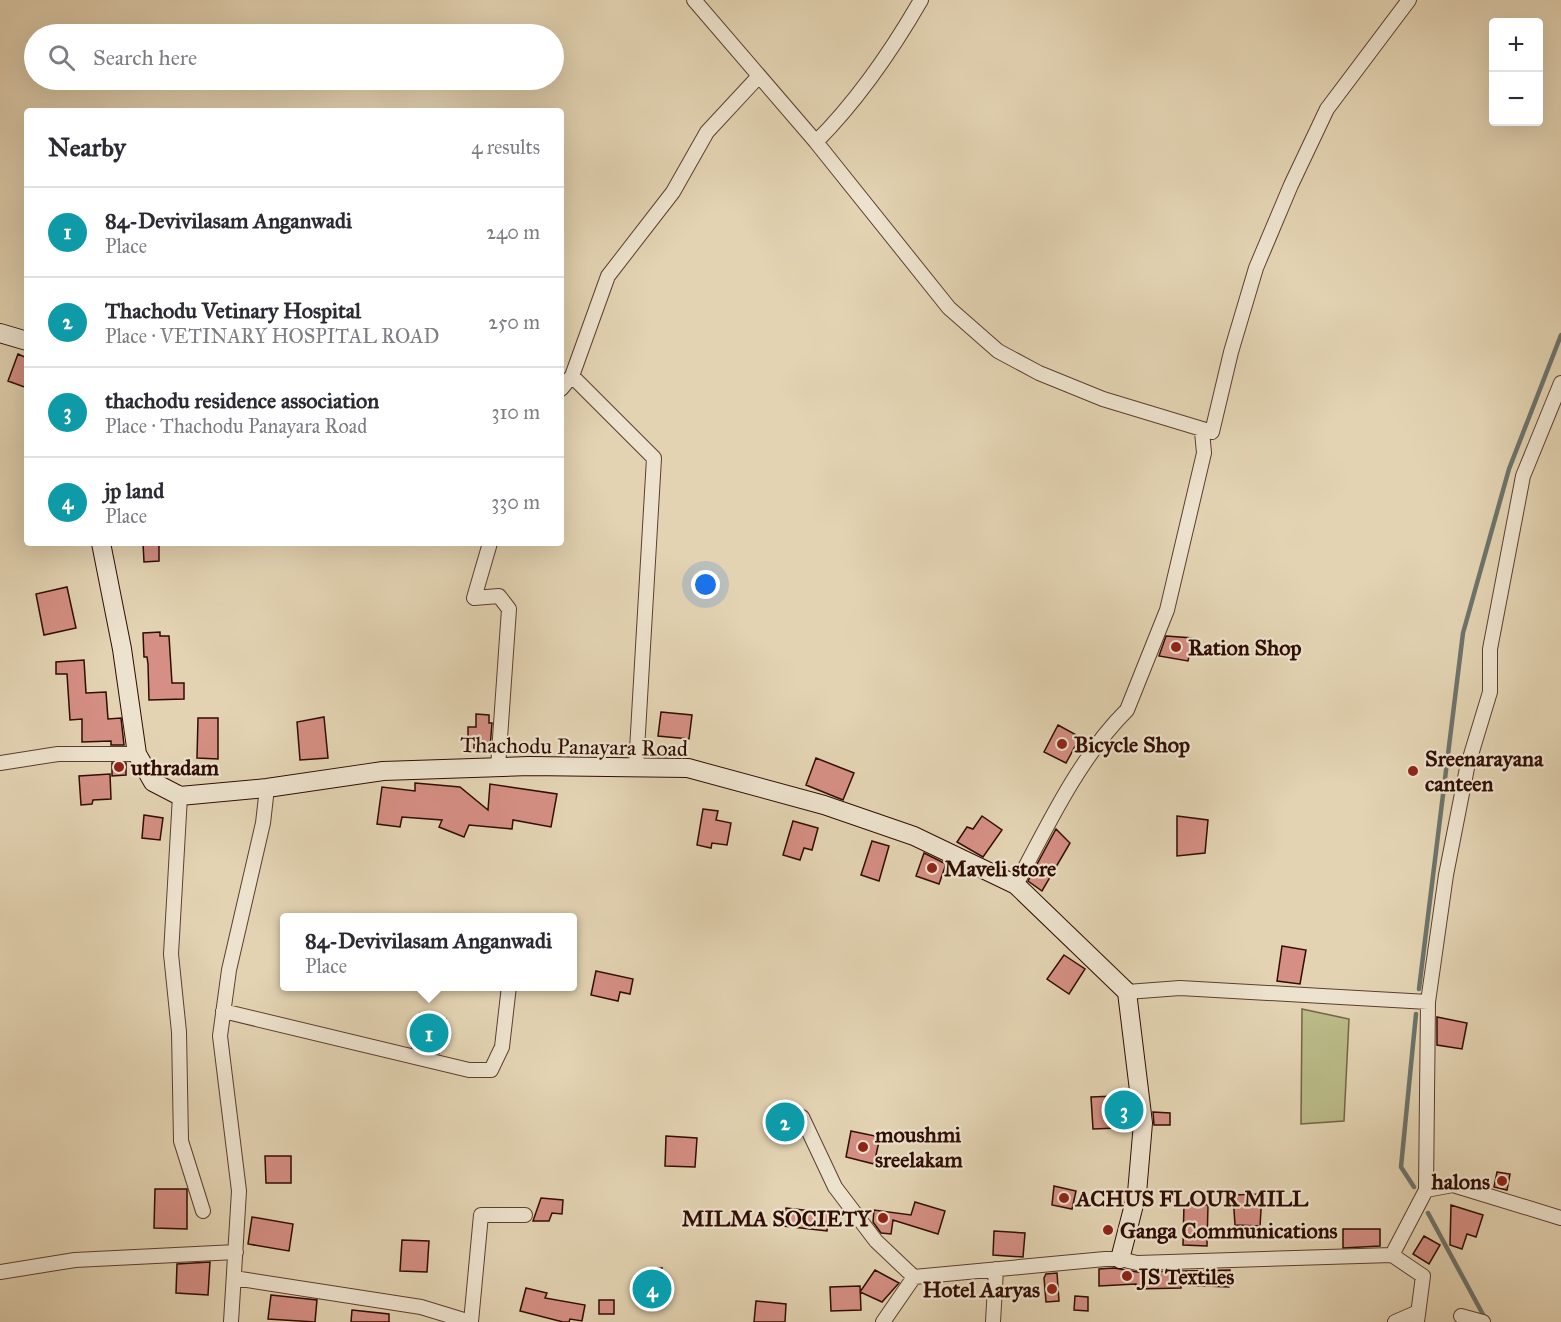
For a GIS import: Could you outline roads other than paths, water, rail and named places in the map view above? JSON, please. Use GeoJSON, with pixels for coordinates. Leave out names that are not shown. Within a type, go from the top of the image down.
{"type":"FeatureCollection","features":[{"type":"Feature","properties":{"kind":"main road"},"geometry":{"type":"LineString","coordinates":[[0,333],[24,340]]}},
{"type":"Feature","properties":{"kind":"main road"},"geometry":{"type":"LineString","coordinates":[[102,546],[122,650],[137,754],[153,782],[180,796]]}},
{"type":"Feature","properties":{"kind":"main road","name":"Thachodu Panayara Road"},"geometry":{"type":"LineString","coordinates":[[180,796],[267,788],[382,771],[498,767],[688,768],[824,805],[914,836],[1016,885],[1127,992]]}},
{"type":"Feature","properties":{"kind":"main road"},"geometry":{"type":"LineString","coordinates":[[1120,1258],[1137,1193],[1143,1123],[1127,992]]}},
{"type":"Feature","properties":{"kind":"street"},"geometry":{"type":"LineString","coordinates":[[694,0],[816,142],[949,308],[998,351],[1039,373],[1103,399],[1202,431],[1212,432],[1231,352],[1256,268],[1327,109],[1409,0]]}},
{"type":"Feature","properties":{"kind":"street"},"geometry":{"type":"LineString","coordinates":[[816,142],[849,109],[900,36],[921,0]]}},
{"type":"Feature","properties":{"kind":"street"},"geometry":{"type":"LineString","coordinates":[[564,385],[572,376],[608,276],[673,192],[707,132],[759,76]]}},
{"type":"Feature","properties":{"kind":"street"},"geometry":{"type":"LineString","coordinates":[[572,376],[654,458],[636,767]]}},
{"type":"Feature","properties":{"kind":"street"},"geometry":{"type":"LineString","coordinates":[[1392,1255],[1426,1190],[1428,1002],[1448,864],[1467,768],[1490,692],[1490,649],[1523,476],[1561,383]]}},
{"type":"Feature","properties":{"kind":"street"},"geometry":{"type":"LineString","coordinates":[[1016,885],[1065,795],[1116,720],[1127,710],[1167,610],[1203,453],[1202,431]]}},
{"type":"Feature","properties":{"kind":"street"},"geometry":{"type":"LineString","coordinates":[[489,546],[474,598],[499,596],[509,609],[498,767]]}},
{"type":"Feature","properties":{"kind":"street"},"geometry":{"type":"LineString","coordinates":[[0,762],[58,754],[137,754]]}},
{"type":"Feature","properties":{"kind":"street"},"geometry":{"type":"LineString","coordinates":[[231,1322],[239,1191],[220,1036],[229,970],[263,823],[267,788]]}},
{"type":"Feature","properties":{"kind":"street"},"geometry":{"type":"LineString","coordinates":[[180,796],[171,954],[179,1032],[181,1141],[203,1211]]}},
{"type":"Feature","properties":{"kind":"street"},"geometry":{"type":"LineString","coordinates":[[1127,992],[1180,988],[1428,1002]]}},
{"type":"Feature","properties":{"kind":"street"},"geometry":{"type":"LineString","coordinates":[[223,1011],[469,1070],[491,1070],[502,1047],[509,991]]}},
{"type":"Feature","properties":{"kind":"street"},"geometry":{"type":"LineString","coordinates":[[802,1117],[835,1187],[876,1241],[914,1277],[1120,1258],[1137,1263],[1392,1255],[1423,1276],[1418,1317],[1395,1322]]}},
{"type":"Feature","properties":{"kind":"street"},"geometry":{"type":"LineString","coordinates":[[1426,1190],[1454,1185],[1561,1218]]}},
{"type":"Feature","properties":{"kind":"street"},"geometry":{"type":"LineString","coordinates":[[234,1278],[421,1307],[471,1322],[481,1215],[525,1215]]}},
{"type":"Feature","properties":{"kind":"street"},"geometry":{"type":"LineString","coordinates":[[0,1272],[75,1260],[236,1252]]}},
{"type":"Feature","properties":{"kind":"street"},"geometry":{"type":"LineString","coordinates":[[993,1322],[996,1269]]}},
{"type":"Feature","properties":{"kind":"street"},"geometry":{"type":"LineString","coordinates":[[883,1322],[914,1277]]}},
{"type":"Feature","properties":{"kind":"street"},"geometry":{"type":"LineString","coordinates":[[1461,1316],[1480,1321]]}},
{"type":"Feature","properties":{"kind":"waterway"},"geometry":{"type":"LineString","coordinates":[[1419,989],[1463,633],[1509,469],[1561,335]]}},
{"type":"Feature","properties":{"kind":"waterway"},"geometry":{"type":"LineString","coordinates":[[1414,1187],[1401,1167],[1416,1014]]}},
{"type":"Feature","properties":{"kind":"waterway"},"geometry":{"type":"LineString","coordinates":[[1428,1213],[1486,1320]]}},
{"type":"Feature","properties":{"kind":"place","name":"Ration Shop"},"geometry":{"type":"Point","coordinates":[1176,647]}},
{"type":"Feature","properties":{"kind":"place","name":"Bicycle Shop"},"geometry":{"type":"Point","coordinates":[1062,744]}},
{"type":"Feature","properties":{"kind":"place","name":"uthradam"},"geometry":{"type":"Point","coordinates":[119,767]}},
{"type":"Feature","properties":{"kind":"place","name":"Sreenarayana canteen"},"geometry":{"type":"Point","coordinates":[1413,771]}},
{"type":"Feature","properties":{"kind":"place","name":"Maveli store"},"geometry":{"type":"Point","coordinates":[932,868]}},
{"type":"Feature","properties":{"kind":"place","name":"84-Devivilasam Anganwadi"},"geometry":{"type":"Point","coordinates":[429,1033]}},
{"type":"Feature","properties":{"kind":"place","name":"thachodu residence association"},"geometry":{"type":"Point","coordinates":[1124,1110]}},
{"type":"Feature","properties":{"kind":"place","name":"Thachodu Vetinary Hospital"},"geometry":{"type":"Point","coordinates":[785,1122]}},
{"type":"Feature","properties":{"kind":"place","name":"moushmi sreelakam"},"geometry":{"type":"Point","coordinates":[863,1147]}},
{"type":"Feature","properties":{"kind":"place","name":"halons"},"geometry":{"type":"Point","coordinates":[1502,1181]}},
{"type":"Feature","properties":{"kind":"place","name":"ACHUS FLOUR MILL"},"geometry":{"type":"Point","coordinates":[1064,1198]}},
{"type":"Feature","properties":{"kind":"place","name":"MILMA SOCIETY"},"geometry":{"type":"Point","coordinates":[883,1218]}},
{"type":"Feature","properties":{"kind":"place","name":"Ganga Communications"},"geometry":{"type":"Point","coordinates":[1108,1230]}},
{"type":"Feature","properties":{"kind":"place","name":"JS Textiles"},"geometry":{"type":"Point","coordinates":[1127,1276]}},
{"type":"Feature","properties":{"kind":"place","name":"jp land"},"geometry":{"type":"Point","coordinates":[652,1289]}},
{"type":"Feature","properties":{"kind":"place","name":"Hotel Aaryas"},"geometry":{"type":"Point","coordinates":[1052,1289]}}]}
